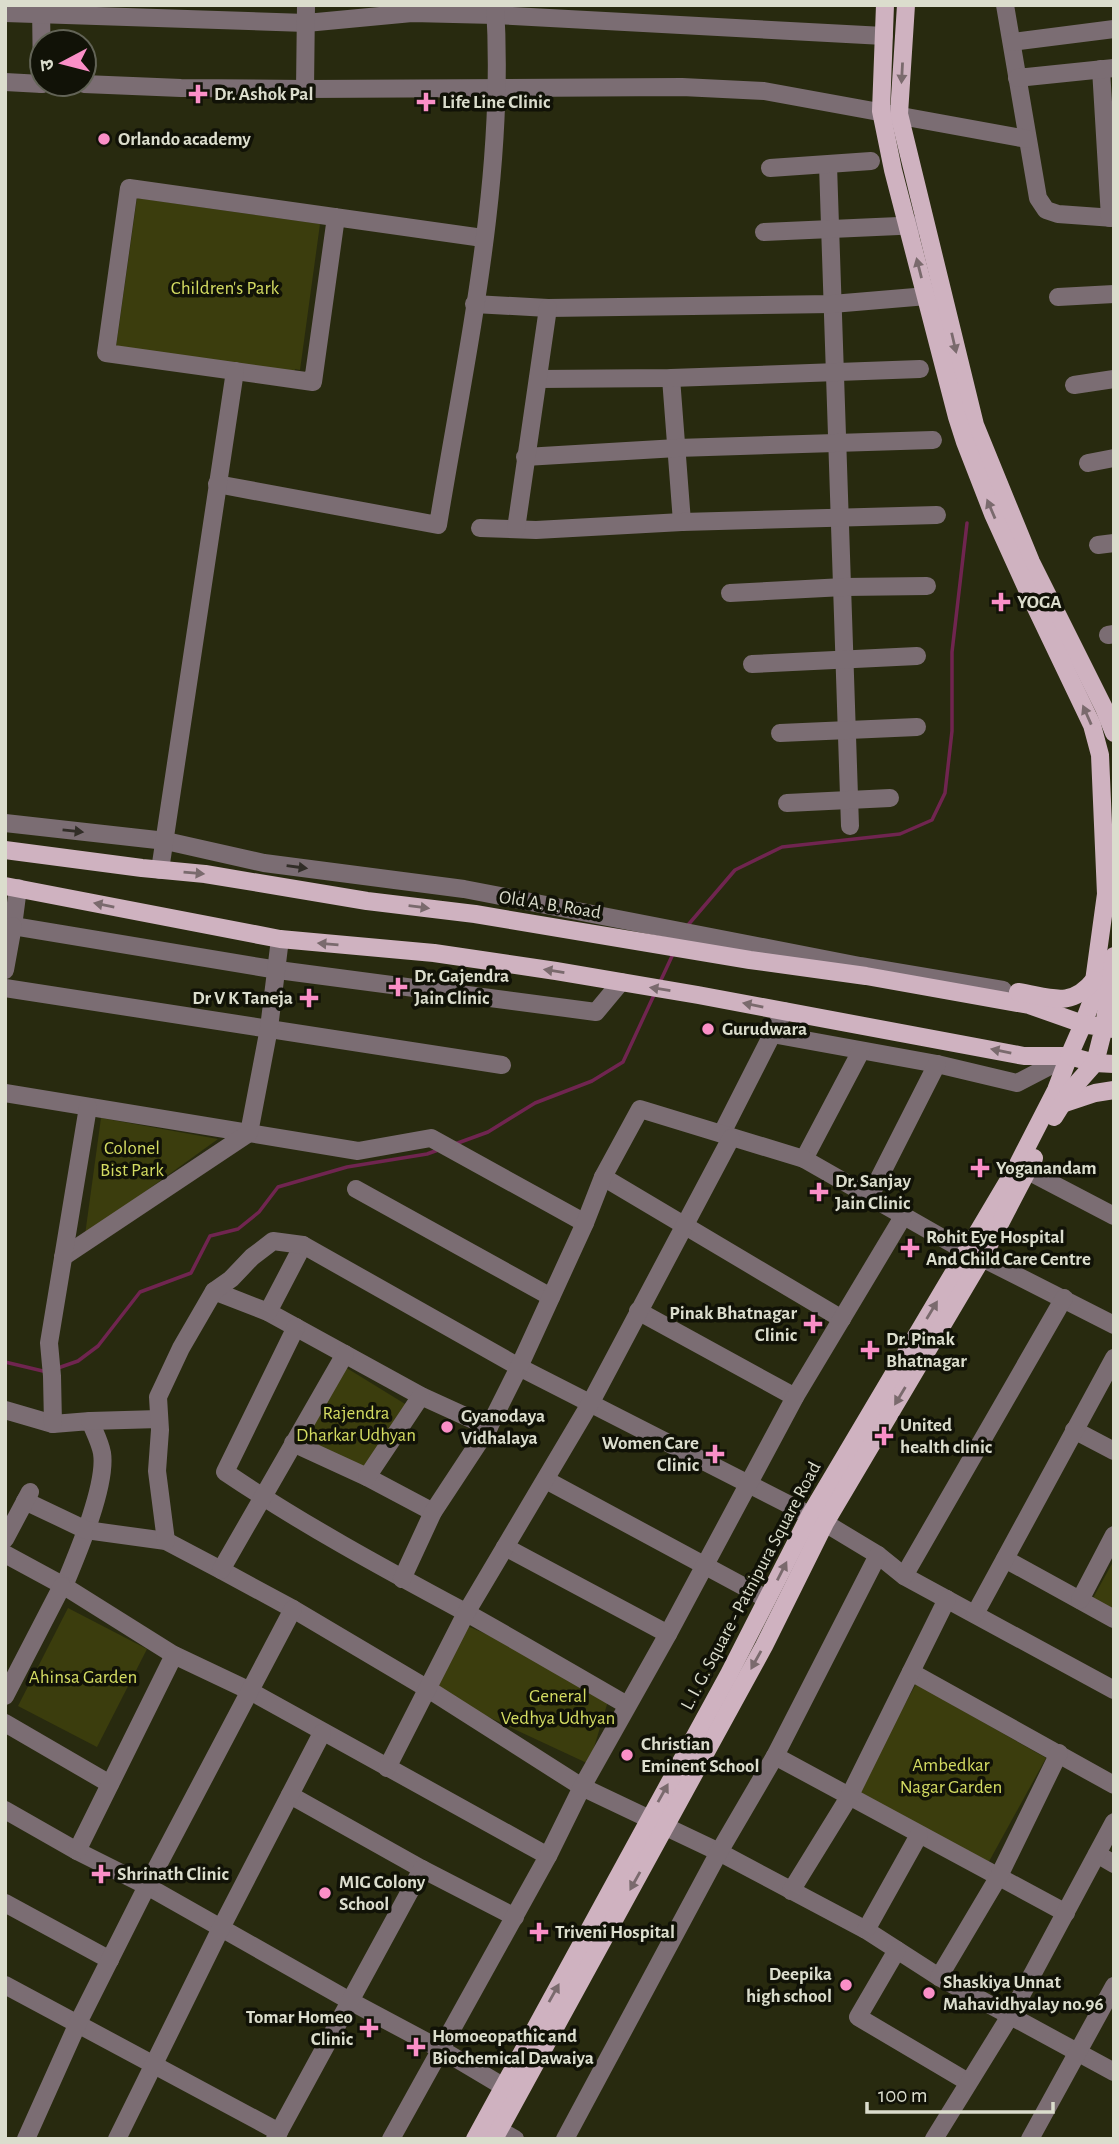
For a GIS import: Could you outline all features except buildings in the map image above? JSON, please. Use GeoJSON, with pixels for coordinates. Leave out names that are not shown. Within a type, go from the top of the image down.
{"type":"FeatureCollection","features":[{"type":"Feature","properties":{"kind":"main road"},"geometry":{"type":"LineString","coordinates":[[885,5],[881,111],[917,225],[972,439],[1104,708],[1108,737],[1101,777],[1110,894],[1106,982],[1109,1028],[1095,1063]]}},
{"type":"Feature","properties":{"kind":"main road"},"geometry":{"type":"LineString","coordinates":[[906,5],[899,114],[917,225]]}},
{"type":"Feature","properties":{"kind":"main road","name":"Old A. B. Road"},"geometry":{"type":"LineString","coordinates":[[5,850],[205,874],[367,901],[635,931],[866,975],[1002,995],[1083,1024],[1109,1028]]}},
{"type":"Feature","properties":{"kind":"main road"},"geometry":{"type":"LineString","coordinates":[[11,887],[280,940],[434,953],[698,995],[1024,1056],[1069,1056],[1095,1063],[1114,1064]]}},
{"type":"Feature","properties":{"kind":"main road"},"geometry":{"type":"LineString","coordinates":[[1002,995],[1068,999],[1077,996],[1106,982],[1114,956]]}},
{"type":"Feature","properties":{"kind":"main road","name":"L. I. G. Square - Patnipura Square Road"},"geometry":{"type":"LineString","coordinates":[[974,1255],[977,1230],[1017,1166],[1056,1090],[1091,1003],[1106,982]]}},
{"type":"Feature","properties":{"kind":"main road","name":"L. I. G. Square - Patnipura Square Road"},"geometry":{"type":"LineString","coordinates":[[475,2139],[498,2132],[511,2091],[657,1821],[767,1599],[818,1519],[974,1255],[1028,1171],[1062,1104],[1095,1063]]}},
{"type":"Feature","properties":{"kind":"main road"},"geometry":{"type":"LineString","coordinates":[[1062,1104],[1114,1090]]}},
{"type":"Feature","properties":{"kind":"main road","name":"L. I. G. Square - Patnipura Square Road"},"geometry":{"type":"LineString","coordinates":[[657,1821],[764,1646],[818,1519]]}},
{"type":"Feature","properties":{"kind":"street"},"geometry":{"type":"LineString","coordinates":[[1005,5],[1027,139],[1038,198],[1046,210],[1058,214],[1112,218],[1107,69],[1017,78]]}},
{"type":"Feature","properties":{"kind":"street"},"geometry":{"type":"LineString","coordinates":[[5,13],[41,9],[306,14],[411,9],[495,10],[884,36]]}},
{"type":"Feature","properties":{"kind":"street"},"geometry":{"type":"LineString","coordinates":[[41,9],[41,28]]}},
{"type":"Feature","properties":{"kind":"street"},"geometry":{"type":"LineString","coordinates":[[217,484],[438,525],[492,181],[495,10]]}},
{"type":"Feature","properties":{"kind":"street"},"geometry":{"type":"LineString","coordinates":[[305,89],[306,14]]}},
{"type":"Feature","properties":{"kind":"street"},"geometry":{"type":"LineString","coordinates":[[1012,42],[1114,29]]}},
{"type":"Feature","properties":{"kind":"street"},"geometry":{"type":"LineString","coordinates":[[5,82],[28,83]]}},
{"type":"Feature","properties":{"kind":"street"},"geometry":{"type":"LineString","coordinates":[[98,85],[181,88],[681,87],[764,90],[1027,139]]}},
{"type":"Feature","properties":{"kind":"street"},"geometry":{"type":"LineString","coordinates":[[770,168],[871,161]]}},
{"type":"Feature","properties":{"kind":"street"},"geometry":{"type":"LineString","coordinates":[[828,165],[850,826]]}},
{"type":"Feature","properties":{"kind":"street"},"geometry":{"type":"LineString","coordinates":[[336,218],[313,382],[106,353],[129,188],[483,239]]}},
{"type":"Feature","properties":{"kind":"street"},"geometry":{"type":"LineString","coordinates":[[764,232],[917,225]]}},
{"type":"Feature","properties":{"kind":"street"},"geometry":{"type":"LineString","coordinates":[[1058,298],[1114,294]]}},
{"type":"Feature","properties":{"kind":"street"},"geometry":{"type":"LineString","coordinates":[[474,304],[548,308],[832,304],[935,295]]}},
{"type":"Feature","properties":{"kind":"street"},"geometry":{"type":"LineString","coordinates":[[516,529],[548,308]]}},
{"type":"Feature","properties":{"kind":"street"},"geometry":{"type":"LineString","coordinates":[[538,379],[836,374],[920,369]]}},
{"type":"Feature","properties":{"kind":"street"},"geometry":{"type":"LineString","coordinates":[[160,870],[234,371]]}},
{"type":"Feature","properties":{"kind":"street"},"geometry":{"type":"LineString","coordinates":[[671,378],[682,522]]}},
{"type":"Feature","properties":{"kind":"street"},"geometry":{"type":"LineString","coordinates":[[1074,385],[1114,379]]}},
{"type":"Feature","properties":{"kind":"street"},"geometry":{"type":"LineString","coordinates":[[525,457],[677,448],[933,440]]}},
{"type":"Feature","properties":{"kind":"street"},"geometry":{"type":"LineString","coordinates":[[1088,463],[1114,458]]}},
{"type":"Feature","properties":{"kind":"street"},"geometry":{"type":"LineString","coordinates":[[480,528],[536,530],[682,522],[937,515]]}},
{"type":"Feature","properties":{"kind":"street"},"geometry":{"type":"LineString","coordinates":[[730,593],[927,586]]}},
{"type":"Feature","properties":{"kind":"street"},"geometry":{"type":"LineString","coordinates":[[752,664],[918,656]]}},
{"type":"Feature","properties":{"kind":"street"},"geometry":{"type":"LineString","coordinates":[[780,733],[917,727]]}},
{"type":"Feature","properties":{"kind":"street"},"geometry":{"type":"LineString","coordinates":[[787,803],[890,797]]}},
{"type":"Feature","properties":{"kind":"street"},"geometry":{"type":"LineString","coordinates":[[5,822],[166,841],[264,863],[464,889],[635,931]]}},
{"type":"Feature","properties":{"kind":"street"},"geometry":{"type":"LineString","coordinates":[[5,970],[13,926],[11,887]]}},
{"type":"Feature","properties":{"kind":"street"},"geometry":{"type":"LineString","coordinates":[[13,926],[278,970],[596,1012],[621,982]]}},
{"type":"Feature","properties":{"kind":"street"},"geometry":{"type":"LineString","coordinates":[[63,1257],[249,1133],[269,1028],[280,940]]}},
{"type":"Feature","properties":{"kind":"street"},"geometry":{"type":"LineString","coordinates":[[5,988],[502,1065]]}},
{"type":"Feature","properties":{"kind":"street"},"geometry":{"type":"LineString","coordinates":[[387,1768],[466,1613],[591,1402],[684,1223],[784,1011]]}},
{"type":"Feature","properties":{"kind":"street"},"geometry":{"type":"LineString","coordinates":[[772,1034],[937,1064],[1017,1083],[1069,1056]]}},
{"type":"Feature","properties":{"kind":"street"},"geometry":{"type":"LineString","coordinates":[[804,1159],[861,1051]]}},
{"type":"Feature","properties":{"kind":"street"},"geometry":{"type":"LineString","coordinates":[[870,1196],[937,1064]]}},
{"type":"Feature","properties":{"kind":"street"},"geometry":{"type":"LineString","coordinates":[[5,1093],[358,1151],[431,1138],[585,1223]]}},
{"type":"Feature","properties":{"kind":"street"},"geometry":{"type":"LineString","coordinates":[[53,1424],[53,1388],[48,1343],[88,1107]]}},
{"type":"Feature","properties":{"kind":"street"},"geometry":{"type":"LineString","coordinates":[[402,1579],[433,1512],[489,1427],[585,1223],[603,1177],[640,1109],[804,1159],[974,1255],[1114,1325]]}},
{"type":"Feature","properties":{"kind":"street"},"geometry":{"type":"LineString","coordinates":[[1028,1171],[1114,1216]]}},
{"type":"Feature","properties":{"kind":"street"},"geometry":{"type":"LineString","coordinates":[[603,1177],[842,1319]]}},
{"type":"Feature","properties":{"kind":"street"},"geometry":{"type":"LineString","coordinates":[[356,1189],[551,1297]]}},
{"type":"Feature","properties":{"kind":"street"},"geometry":{"type":"LineString","coordinates":[[391,2139],[548,1856],[582,1787],[668,1634],[795,1396],[904,1215]]}},
{"type":"Feature","properties":{"kind":"street"},"geometry":{"type":"LineString","coordinates":[[166,1541],[157,1471],[158,1398],[181,1348],[214,1291],[231,1279],[252,1257],[273,1241],[303,1245],[519,1367],[818,1519],[878,1555],[904,1576],[1114,1690]]}},
{"type":"Feature","properties":{"kind":"street"},"geometry":{"type":"LineString","coordinates":[[268,1312],[303,1245]]}},
{"type":"Feature","properties":{"kind":"street"},"geometry":{"type":"LineString","coordinates":[[214,1291],[268,1312],[421,1396],[489,1427]]}},
{"type":"Feature","properties":{"kind":"street"},"geometry":{"type":"LineString","coordinates":[[904,1576],[1064,1298]]}},
{"type":"Feature","properties":{"kind":"street"},"geometry":{"type":"LineString","coordinates":[[638,1311],[795,1396]]}},
{"type":"Feature","properties":{"kind":"street"},"geometry":{"type":"LineString","coordinates":[[296,1327],[225,1472],[264,1499],[402,1579],[627,1705]]}},
{"type":"Feature","properties":{"kind":"street"},"geometry":{"type":"LineString","coordinates":[[221,1570],[345,1354]]}},
{"type":"Feature","properties":{"kind":"street"},"geometry":{"type":"LineString","coordinates":[[975,1614],[1114,1358]]}},
{"type":"Feature","properties":{"kind":"street"},"geometry":{"type":"LineString","coordinates":[[367,1477],[421,1396]]}},
{"type":"Feature","properties":{"kind":"street"},"geometry":{"type":"LineString","coordinates":[[5,1410],[53,1424],[159,1419]]}},
{"type":"Feature","properties":{"kind":"street"},"geometry":{"type":"LineString","coordinates":[[5,1696],[63,1586],[93,1511],[102,1469],[102,1453],[90,1421]]}},
{"type":"Feature","properties":{"kind":"street"},"geometry":{"type":"LineString","coordinates":[[1074,1430],[1114,1451]]}},
{"type":"Feature","properties":{"kind":"street"},"geometry":{"type":"LineString","coordinates":[[293,1443],[367,1477],[433,1512]]}},
{"type":"Feature","properties":{"kind":"street"},"geometry":{"type":"LineString","coordinates":[[546,1480],[767,1599]]}},
{"type":"Feature","properties":{"kind":"street"},"geometry":{"type":"LineString","coordinates":[[5,1539],[28,1497],[86,1530],[166,1541],[293,1609],[428,1689],[582,1787],[719,1852],[866,1930],[939,1978],[1114,2072]]}},
{"type":"Feature","properties":{"kind":"street"},"geometry":{"type":"LineString","coordinates":[[1080,1600],[1114,1535]]}},
{"type":"Feature","properties":{"kind":"street"},"geometry":{"type":"LineString","coordinates":[[505,1547],[668,1634]]}},
{"type":"Feature","properties":{"kind":"street"},"geometry":{"type":"LineString","coordinates":[[5,1554],[174,1654],[250,1691],[548,1856]]}},
{"type":"Feature","properties":{"kind":"street"},"geometry":{"type":"LineString","coordinates":[[565,2139],[719,1852],[775,1756],[878,1555]]}},
{"type":"Feature","properties":{"kind":"street"},"geometry":{"type":"LineString","coordinates":[[1005,1559],[1114,1619]]}},
{"type":"Feature","properties":{"kind":"street"},"geometry":{"type":"LineString","coordinates":[[791,1891],[849,1797],[947,1599]]}},
{"type":"Feature","properties":{"kind":"street"},"geometry":{"type":"LineString","coordinates":[[26,2139],[78,2023],[147,1885],[293,1609]]}},
{"type":"Feature","properties":{"kind":"street"},"geometry":{"type":"LineString","coordinates":[[77,1851],[174,1654]]}},
{"type":"Feature","properties":{"kind":"street"},"geometry":{"type":"LineString","coordinates":[[911,1672],[1114,1785]]}},
{"type":"Feature","properties":{"kind":"street"},"geometry":{"type":"LineString","coordinates":[[5,1723],[110,1784]]}},
{"type":"Feature","properties":{"kind":"street"},"geometry":{"type":"LineString","coordinates":[[117,2139],[322,1732]]}},
{"type":"Feature","properties":{"kind":"street"},"geometry":{"type":"LineString","coordinates":[[939,1978],[999,1876],[1059,1753]]}},
{"type":"Feature","properties":{"kind":"street"},"geometry":{"type":"LineString","coordinates":[[775,1756],[1066,1913]]}},
{"type":"Feature","properties":{"kind":"street"},"geometry":{"type":"LineString","coordinates":[[290,1795],[514,1917]]}},
{"type":"Feature","properties":{"kind":"street"},"geometry":{"type":"LineString","coordinates":[[5,1810],[77,1851],[147,1885],[511,2091]]}},
{"type":"Feature","properties":{"kind":"street"},"geometry":{"type":"LineString","coordinates":[[934,2139],[1010,2016],[1114,1822]]}},
{"type":"Feature","properties":{"kind":"street"},"geometry":{"type":"LineString","coordinates":[[866,1930],[919,1835]]}},
{"type":"Feature","properties":{"kind":"street"},"geometry":{"type":"LineString","coordinates":[[1097,1854],[1114,1864]]}},
{"type":"Feature","properties":{"kind":"street"},"geometry":{"type":"LineString","coordinates":[[5,1984],[154,2064],[277,2135],[422,1869]]}},
{"type":"Feature","properties":{"kind":"street"},"geometry":{"type":"LineString","coordinates":[[5,1903],[110,1961]]}},
{"type":"Feature","properties":{"kind":"street"},"geometry":{"type":"LineString","coordinates":[[897,1950],[858,2017],[968,2082]]}},
{"type":"Feature","properties":{"kind":"street"},"geometry":{"type":"LineString","coordinates":[[1030,2139],[1114,1986]]}},
{"type":"Feature","properties":{"kind":"green space","name":"Children's Park"},"geometry":{"type":"Polygon","coordinates":[[[137,198],[320,224],[300,370],[295,369],[294,373],[116,347],[137,198]]]}},
{"type":"Feature","properties":{"kind":"green space","name":"Colonel Bist Park"},"geometry":{"type":"Polygon","coordinates":[[[101,1118],[218,1139],[85,1235],[101,1118]]]}},
{"type":"Feature","properties":{"kind":"green space","name":"Rajendra Dharkar Udhyan"},"geometry":{"type":"Polygon","coordinates":[[[345,1367],[410,1407],[367,1480],[301,1440],[345,1367]]]}},
{"type":"Feature","properties":{"kind":"green space"},"geometry":{"type":"Polygon","coordinates":[[[1114,1560],[1114,1609],[1093,1598],[1114,1560]]]}},
{"type":"Feature","properties":{"kind":"green space","name":"Ahinsa Garden"},"geometry":{"type":"Polygon","coordinates":[[[68,1608],[147,1649],[97,1747],[18,1706],[68,1608]]]}},
{"type":"Feature","properties":{"kind":"green space","name":"General Vedhya Udhyan"},"geometry":{"type":"Polygon","coordinates":[[[465,1625],[612,1688],[589,1764],[435,1692],[465,1625]]]}},
{"type":"Feature","properties":{"kind":"green space","name":"Ambedkar Nagar Garden"},"geometry":{"type":"Polygon","coordinates":[[[916,1684],[1046,1758],[986,1867],[856,1793],[916,1684]]]}},
{"type":"Feature","properties":{"kind":"waterway"},"geometry":{"type":"LineString","coordinates":[[688,925],[735,870],[782,847],[900,834],[932,820],[945,793],[952,731],[952,652],[967,523]]}},
{"type":"Feature","properties":{"kind":"waterway"},"geometry":{"type":"LineString","coordinates":[[660,982],[673,954]]}},
{"type":"Feature","properties":{"kind":"waterway"},"geometry":{"type":"LineString","coordinates":[[455,1144],[488,1132],[535,1103],[592,1081],[623,1062],[654,995]]}},
{"type":"Feature","properties":{"kind":"waterway"},"geometry":{"type":"LineString","coordinates":[[58,1368],[78,1361],[98,1346],[140,1292],[191,1273],[210,1236],[238,1229],[259,1212],[278,1187],[347,1167],[438,1150]]}},
{"type":"Feature","properties":{"kind":"waterway"},"geometry":{"type":"LineString","coordinates":[[5,1362],[47,1372]]}},
{"type":"Feature","properties":{"kind":"place","name":"Dr. Ashok Pal"},"geometry":{"type":"Point","coordinates":[198,94]}},
{"type":"Feature","properties":{"kind":"place","name":"Life Line Clinic"},"geometry":{"type":"Point","coordinates":[426,102]}},
{"type":"Feature","properties":{"kind":"place","name":"Orlando academy"},"geometry":{"type":"Point","coordinates":[104,139]}},
{"type":"Feature","properties":{"kind":"place","name":"YOGA"},"geometry":{"type":"Point","coordinates":[1001,602]}},
{"type":"Feature","properties":{"kind":"place","name":"Dr. Gajendra Jain Clinic"},"geometry":{"type":"Point","coordinates":[398,987]}},
{"type":"Feature","properties":{"kind":"place","name":"Dr V K Taneja"},"geometry":{"type":"Point","coordinates":[309,998]}},
{"type":"Feature","properties":{"kind":"place","name":"Gurudwara"},"geometry":{"type":"Point","coordinates":[708,1029]}},
{"type":"Feature","properties":{"kind":"place","name":"Yoganandam"},"geometry":{"type":"Point","coordinates":[980,1168]}},
{"type":"Feature","properties":{"kind":"place","name":"Dr. Sanjay Jain Clinic"},"geometry":{"type":"Point","coordinates":[819,1192]}},
{"type":"Feature","properties":{"kind":"place","name":"Rohit Eye Hospital And Child Care Centre"},"geometry":{"type":"Point","coordinates":[910,1248]}},
{"type":"Feature","properties":{"kind":"place","name":"Pinak Bhatnagar Clinic"},"geometry":{"type":"Point","coordinates":[813,1324]}},
{"type":"Feature","properties":{"kind":"place","name":"Dr. Pinak Bhatnagar"},"geometry":{"type":"Point","coordinates":[870,1350]}},
{"type":"Feature","properties":{"kind":"place","name":"Gyanodaya Vidhalaya"},"geometry":{"type":"Point","coordinates":[447,1427]}},
{"type":"Feature","properties":{"kind":"place","name":"United health clinic"},"geometry":{"type":"Point","coordinates":[884,1436]}},
{"type":"Feature","properties":{"kind":"place","name":"Women Care Clinic"},"geometry":{"type":"Point","coordinates":[715,1454]}},
{"type":"Feature","properties":{"kind":"place","name":"Christian Eminent School"},"geometry":{"type":"Point","coordinates":[627,1755]}},
{"type":"Feature","properties":{"kind":"place","name":"Shrinath Clinic"},"geometry":{"type":"Point","coordinates":[101,1874]}},
{"type":"Feature","properties":{"kind":"place","name":"MIG Colony School"},"geometry":{"type":"Point","coordinates":[325,1893]}},
{"type":"Feature","properties":{"kind":"place","name":"Triveni Hospital"},"geometry":{"type":"Point","coordinates":[539,1932]}},
{"type":"Feature","properties":{"kind":"place","name":"Deepika high school"},"geometry":{"type":"Point","coordinates":[846,1985]}},
{"type":"Feature","properties":{"kind":"place","name":"Shaskiya Unnat Mahavidhyalay no.96"},"geometry":{"type":"Point","coordinates":[929,1993]}},
{"type":"Feature","properties":{"kind":"place","name":"Tomar Homeo Clinic"},"geometry":{"type":"Point","coordinates":[369,2028]}},
{"type":"Feature","properties":{"kind":"place","name":"Homoeopathic and Biochemical Dawaiya"},"geometry":{"type":"Point","coordinates":[416,2047]}}]}
